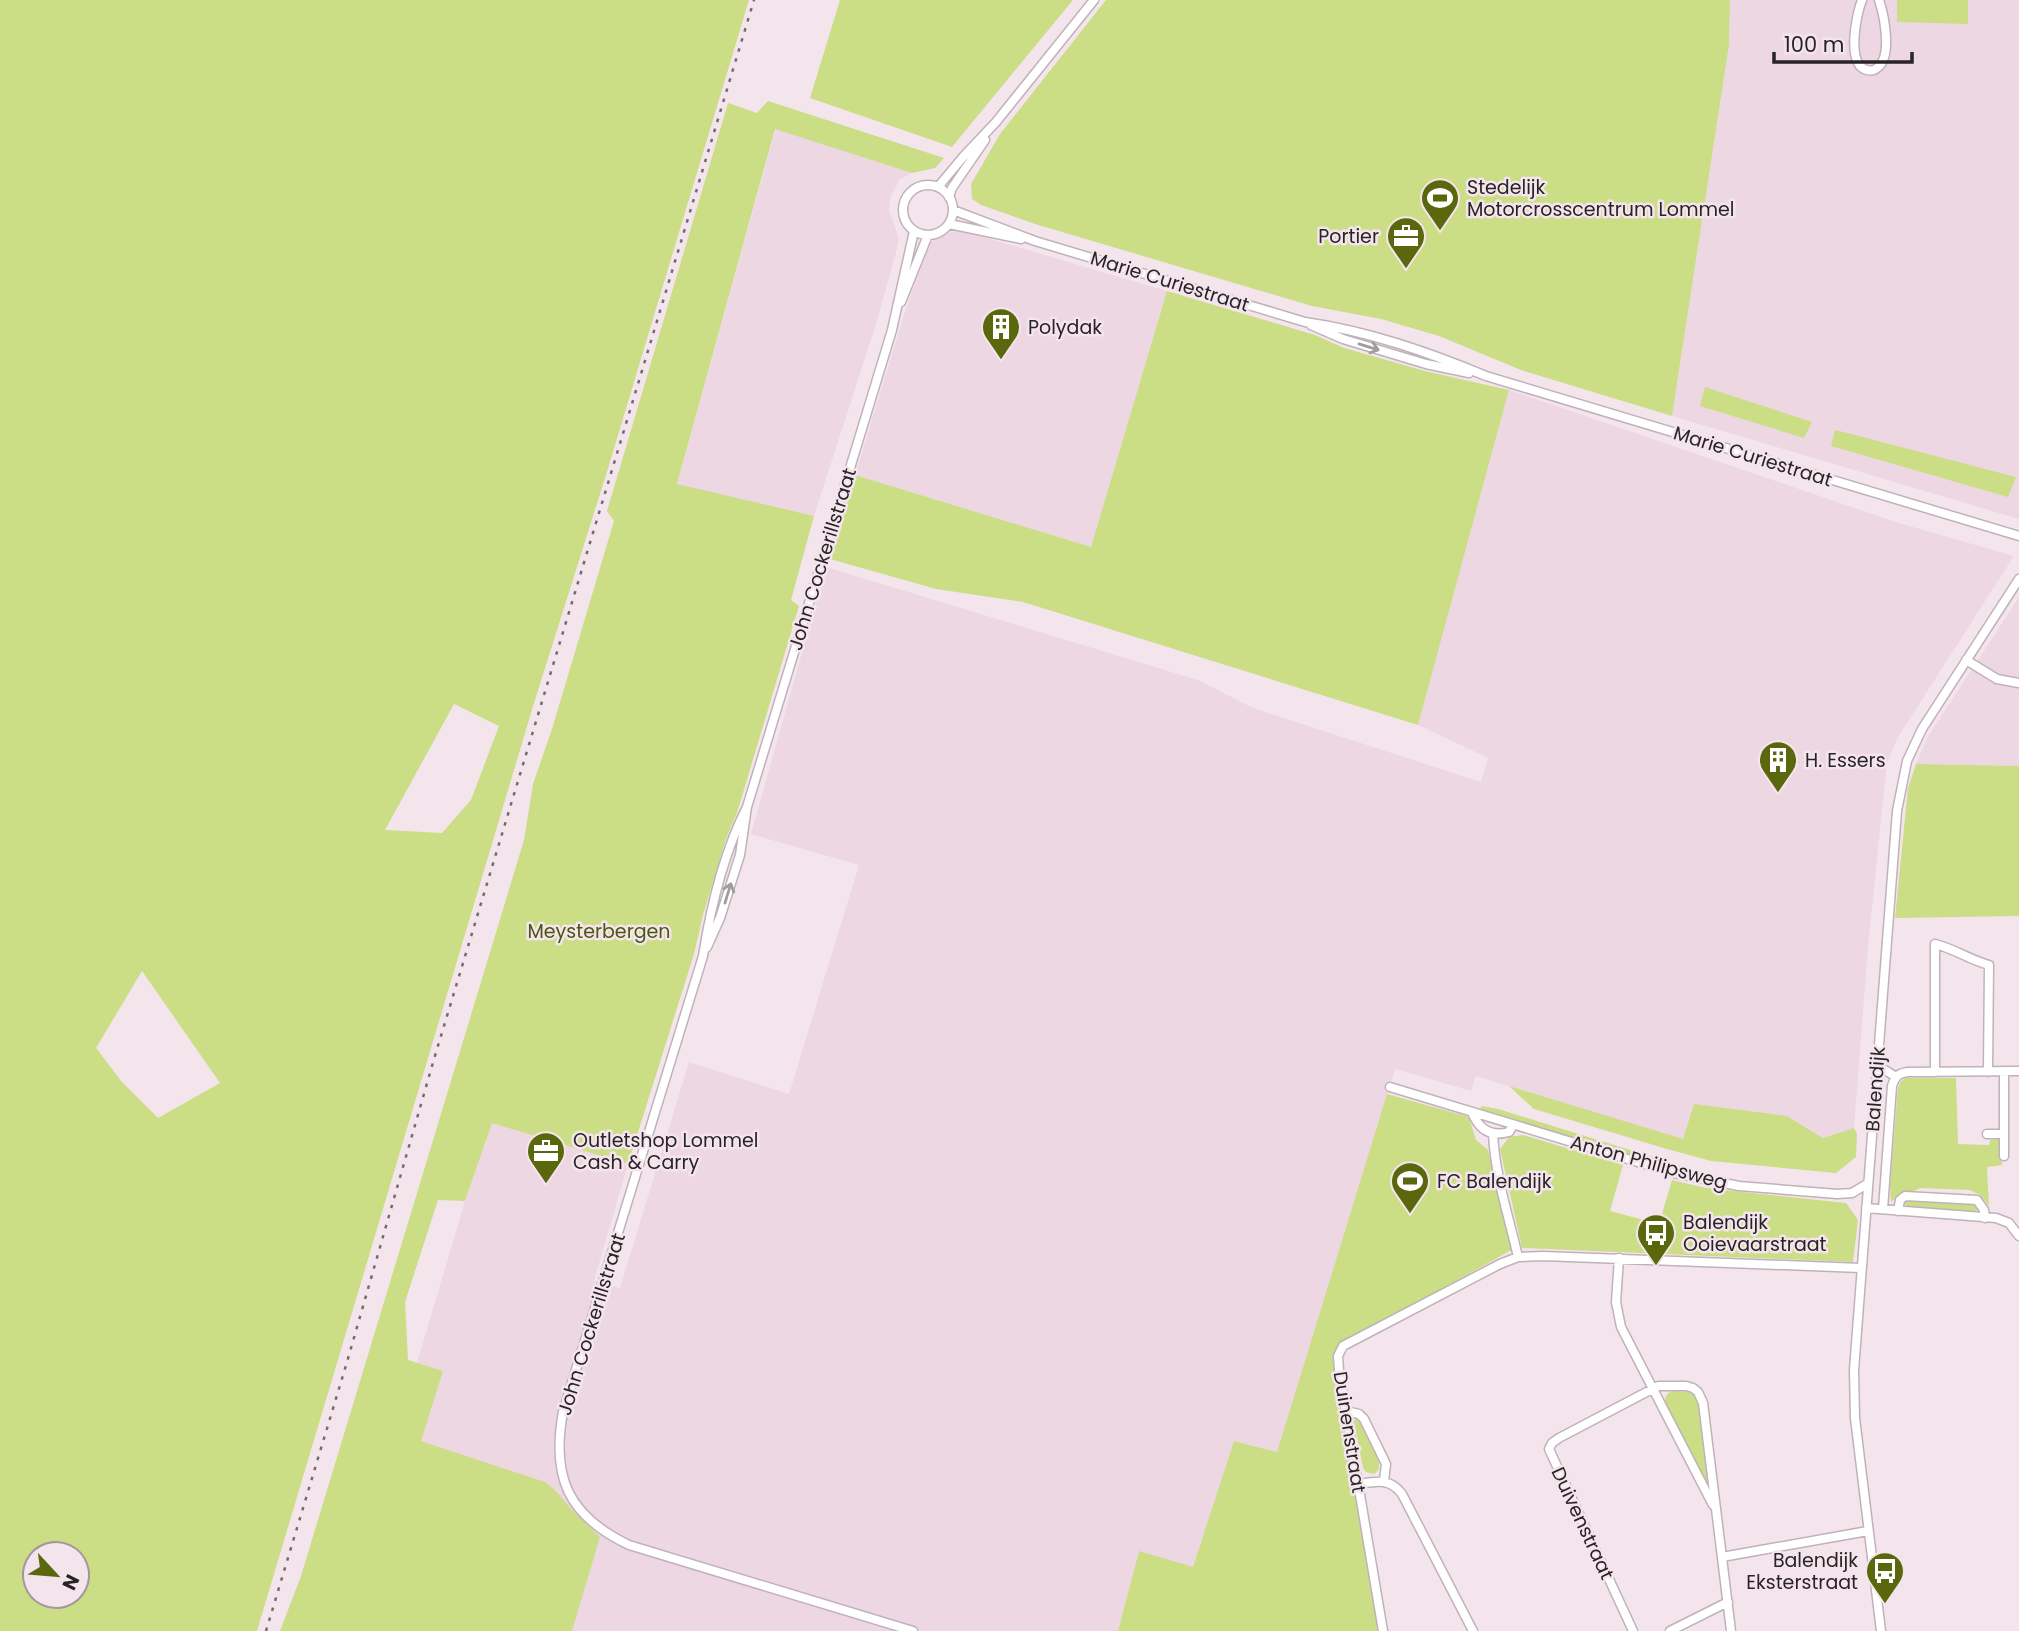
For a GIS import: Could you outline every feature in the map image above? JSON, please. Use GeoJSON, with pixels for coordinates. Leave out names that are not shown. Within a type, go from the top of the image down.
{"type":"FeatureCollection","features":[{"type":"Feature","properties":{"kind":"street"},"geometry":{"type":"LineString","coordinates":[[938,187],[996,122],[1094,0]]}},
{"type":"Feature","properties":{"kind":"street"},"geometry":{"type":"LineString","coordinates":[[1862,0],[1857,13],[1855,54],[1856,62],[1870,70],[1876,70],[1880,66],[1885,48],[1885,21],[1879,0]]}},
{"type":"Feature","properties":{"kind":"street"},"geometry":{"type":"LineString","coordinates":[[949,197],[952,188],[996,122]]}},
{"type":"Feature","properties":{"kind":"street"},"geometry":{"type":"LineString","coordinates":[[922,186],[938,187],[949,197],[953,210],[949,224],[936,234],[914,231],[905,218],[905,202],[909,195],[922,186]]}},
{"type":"Feature","properties":{"kind":"street"},"geometry":{"type":"LineString","coordinates":[[953,210],[1035,241]]}},
{"type":"Feature","properties":{"kind":"street"},"geometry":{"type":"LineString","coordinates":[[949,224],[1035,241]]}},
{"type":"Feature","properties":{"kind":"street","name":"John Cockerillstraat"},"geometry":{"type":"LineString","coordinates":[[913,1631],[629,1545],[598,1528],[575,1503],[565,1487],[558,1451],[563,1412],[703,956],[720,918],[740,855],[747,807],[897,311],[914,231]]}},
{"type":"Feature","properties":{"kind":"street","name":"John Cockerillstraat"},"geometry":{"type":"LineString","coordinates":[[897,311],[928,235]]}},
{"type":"Feature","properties":{"kind":"street","name":"Marie Curiestraat"},"geometry":{"type":"LineString","coordinates":[[1035,241],[1305,322],[1346,328],[1429,354],[1486,376],[2019,536]]}},
{"type":"Feature","properties":{"kind":"street","name":"Balendijk"},"geometry":{"type":"LineString","coordinates":[[1881,1631],[1853,1396],[1854,1350],[1897,811],[1907,761],[1922,729],[2019,579]]}},
{"type":"Feature","properties":{"kind":"street"},"geometry":{"type":"LineString","coordinates":[[1966,660],[1997,679],[2019,683]]}},
{"type":"Feature","properties":{"kind":"street"},"geometry":{"type":"LineString","coordinates":[[1935,1072],[1935,944],[1950,947],[1974,961],[1989,965],[1988,1072]]}},
{"type":"Feature","properties":{"kind":"street"},"geometry":{"type":"LineString","coordinates":[[1877,1068],[1882,1068],[1896,1077]]}},
{"type":"Feature","properties":{"kind":"street"},"geometry":{"type":"LineString","coordinates":[[2004,1071],[2004,1156]]}},
{"type":"Feature","properties":{"kind":"street"},"geometry":{"type":"LineString","coordinates":[[1883,1209],[1892,1086],[1896,1077],[1908,1072],[2019,1071]]}},
{"type":"Feature","properties":{"kind":"street","name":"Anton Philipsweg"},"geometry":{"type":"LineString","coordinates":[[1390,1087],[1674,1173],[1739,1186],[1837,1194],[1852,1193],[1867,1184]]}},
{"type":"Feature","properties":{"kind":"street","name":"Anton Philipsweg"},"geometry":{"type":"LineString","coordinates":[[1472,1112],[1479,1125],[1493,1134]]}},
{"type":"Feature","properties":{"kind":"street"},"geometry":{"type":"LineString","coordinates":[[1513,1125],[1509,1132],[1493,1134],[1494,1151],[1518,1257]]}},
{"type":"Feature","properties":{"kind":"street"},"geometry":{"type":"LineString","coordinates":[[1987,1133],[2004,1134]]}},
{"type":"Feature","properties":{"kind":"street"},"geometry":{"type":"LineString","coordinates":[[1898,1211],[1900,1200],[1905,1196],[1977,1200],[1984,1210],[1985,1218]]}},
{"type":"Feature","properties":{"kind":"street"},"geometry":{"type":"LineString","coordinates":[[1866,1208],[2003,1220],[2018,1231]]}},
{"type":"Feature","properties":{"kind":"street","name":"Duinenstraat"},"geometry":{"type":"LineString","coordinates":[[1383,1631],[1338,1356],[1343,1346],[1518,1257],[1619,1258],[1861,1268]]}},
{"type":"Feature","properties":{"kind":"street"},"geometry":{"type":"LineString","coordinates":[[1619,1258],[1616,1302],[1621,1327],[1717,1513]]}},
{"type":"Feature","properties":{"kind":"street"},"geometry":{"type":"LineString","coordinates":[[1653,1389],[1658,1386],[1686,1386],[1693,1388],[1701,1397],[1731,1631]]}},
{"type":"Feature","properties":{"kind":"street","name":"Duivenstraat"},"geometry":{"type":"LineString","coordinates":[[1633,1631],[1549,1450],[1559,1437],[1653,1389]]}},
{"type":"Feature","properties":{"kind":"street"},"geometry":{"type":"LineString","coordinates":[[1346,1411],[1359,1414],[1364,1419],[1386,1464],[1384,1481]]}},
{"type":"Feature","properties":{"kind":"street"},"geometry":{"type":"LineString","coordinates":[[1359,1485],[1384,1481],[1392,1484],[1402,1494],[1473,1631]]}},
{"type":"Feature","properties":{"kind":"street"},"geometry":{"type":"LineString","coordinates":[[1722,1556],[1868,1531]]}},
{"type":"Feature","properties":{"kind":"street"},"geometry":{"type":"LineString","coordinates":[[1670,1631],[1728,1602]]}},
{"type":"Feature","properties":{"kind":"shaded area"},"geometry":{"type":"Polygon","coordinates":[[[1730,0],[2019,0],[2019,519],[1672,416],[1729,45],[1730,0]]]}},
{"type":"Feature","properties":{"kind":"shaded area"},"geometry":{"type":"Polygon","coordinates":[[[776,128],[912,173],[900,179],[891,196],[889,209],[899,239],[897,249],[876,324],[814,516],[677,485],[776,128]]]}},
{"type":"Feature","properties":{"kind":"shaded area"},"geometry":{"type":"Polygon","coordinates":[[[960,230],[1167,291],[1091,547],[855,475],[903,318],[929,244],[941,235],[960,230]]]}},
{"type":"Feature","properties":{"kind":"shaded area"},"geometry":{"type":"Polygon","coordinates":[[[1509,390],[1899,523],[2014,556],[1898,737],[1887,762],[1868,947],[1854,1128],[1823,1138],[1787,1116],[1683,1140],[1476,1076],[1471,1091],[1395,1069],[1277,1452],[1234,1441],[1193,1568],[1139,1551],[1118,1631],[572,1631],[574,1512],[545,1482],[421,1441],[442,1371],[417,1363],[465,1201],[492,1122],[628,1164],[594,1281],[620,1288],[689,1062],[789,1094],[859,865],[751,834],[826,567],[1198,680],[1253,708],[1481,782],[1488,758],[1418,725],[1509,390]]]}},
{"type":"Feature","properties":{"kind":"shaded area"},"geometry":{"type":"Polygon","coordinates":[[[2019,597],[2019,766],[1916,764],[1927,738],[2019,597]]]}},
{"type":"Feature","properties":{"kind":"green space"},"geometry":{"type":"Polygon","coordinates":[[[0,0],[749,0],[606,475],[534,703],[257,1631],[0,1631],[0,0]],[[454,704],[385,830],[442,833],[471,800],[499,726],[454,704]],[[142,971],[96,1048],[122,1082],[158,1118],[220,1083],[142,971]]]}},
{"type":"Feature","properties":{"kind":"green space"},"geometry":{"type":"Polygon","coordinates":[[[840,0],[1073,0],[952,147],[810,98],[840,0]]]}},
{"type":"Feature","properties":{"kind":"green space","name":"Stedelijk Motorcrosscentrum Lommel"},"geometry":{"type":"Polygon","coordinates":[[[1106,0],[1730,0],[1729,45],[1672,416],[1521,370],[1439,336],[1381,319],[1312,306],[1035,224],[981,205],[972,199],[971,184],[1000,134],[1106,0]]]}},
{"type":"Feature","properties":{"kind":"green space"},"geometry":{"type":"Polygon","coordinates":[[[1897,0],[1968,0],[1968,24],[1897,22],[1897,0]]]}},
{"type":"Feature","properties":{"kind":"green space","name":"Meysterbergen"},"geometry":{"type":"Polygon","coordinates":[[[768,101],[944,158],[935,168],[912,173],[775,129],[677,484],[814,516],[791,600],[799,606],[628,1164],[492,1123],[465,1201],[438,1200],[405,1302],[408,1360],[443,1371],[421,1441],[545,1482],[600,1537],[572,1631],[280,1631],[301,1576],[524,840],[533,784],[614,521],[607,511],[728,103],[757,113],[768,101]]]}},
{"type":"Feature","properties":{"kind":"green space"},"geometry":{"type":"Polygon","coordinates":[[[1167,291],[1315,335],[1344,348],[1425,371],[1509,390],[1418,725],[1023,602],[936,589],[830,559],[855,475],[1091,547],[1167,291]]]}},
{"type":"Feature","properties":{"kind":"green space"},"geometry":{"type":"Polygon","coordinates":[[[1705,387],[1812,422],[1804,438],[1700,406],[1705,387]]]}},
{"type":"Feature","properties":{"kind":"green space"},"geometry":{"type":"Polygon","coordinates":[[[1835,430],[2016,477],[2008,497],[1831,446],[1835,430]]]}},
{"type":"Feature","properties":{"kind":"green space"},"geometry":{"type":"Polygon","coordinates":[[[1916,764],[2019,766],[2019,916],[1895,918],[1908,788],[1916,764]]]}},
{"type":"Feature","properties":{"kind":"green space"},"geometry":{"type":"Polygon","coordinates":[[[1906,1078],[1956,1078],[1958,1144],[1989,1145],[1990,1140],[2001,1139],[2002,1165],[1987,1167],[1989,1206],[1980,1195],[1970,1190],[1920,1188],[1904,1191],[1891,1202],[1898,1087],[1906,1078]]]}},
{"type":"Feature","properties":{"kind":"green space"},"geometry":{"type":"Polygon","coordinates":[[[1509,1086],[1683,1139],[1694,1104],[1787,1116],[1823,1138],[1854,1128],[1857,1134],[1856,1157],[1836,1173],[1711,1161],[1534,1109],[1509,1086]]]}},
{"type":"Feature","properties":{"kind":"green space"},"geometry":{"type":"Polygon","coordinates":[[[1387,1094],[1469,1117],[1476,1140],[1488,1150],[1513,1249],[1340,1342],[1334,1354],[1336,1390],[1379,1631],[1118,1631],[1139,1551],[1193,1567],[1234,1441],[1277,1452],[1387,1094]]]}},
{"type":"Feature","properties":{"kind":"green space"},"geometry":{"type":"Polygon","coordinates":[[[1482,1106],[1672,1163],[1687,1168],[1687,1171],[1479,1110],[1482,1106]]]}},
{"type":"Feature","properties":{"kind":"green space"},"geometry":{"type":"Polygon","coordinates":[[[1523,1135],[1623,1165],[1610,1211],[1659,1224],[1672,1180],[1706,1188],[1846,1203],[1858,1220],[1853,1262],[1522,1248],[1500,1149],[1509,1137],[1523,1135]]]}},
{"type":"Feature","properties":{"kind":"green space"},"geometry":{"type":"Polygon","coordinates":[[[1907,1199],[1974,1204],[1978,1209],[1973,1213],[1908,1208],[1904,1202],[1907,1199]]]}},
{"type":"Feature","properties":{"kind":"green space"},"geometry":{"type":"Polygon","coordinates":[[[1673,1391],[1692,1392],[1700,1403],[1708,1480],[1703,1479],[1665,1403],[1666,1396],[1673,1391]]]}},
{"type":"Feature","properties":{"kind":"green space"},"geometry":{"type":"Polygon","coordinates":[[[1355,1419],[1360,1422],[1379,1462],[1379,1469],[1374,1474],[1363,1468],[1355,1419]]]}},
{"type":"Feature","properties":{"kind":"railway"},"geometry":{"type":"LineString","coordinates":[[266,1631],[434,1059],[754,0]]}},
{"type":"Feature","properties":{"kind":"place","name":"Stedelijk Motorcrosscentrum Lommel"},"geometry":{"type":"Point","coordinates":[1440,232]}},
{"type":"Feature","properties":{"kind":"place","name":"Portier"},"geometry":{"type":"Point","coordinates":[1406,270]}},
{"type":"Feature","properties":{"kind":"place","name":"Polydak"},"geometry":{"type":"Point","coordinates":[1001,361]}},
{"type":"Feature","properties":{"kind":"place","name":"H. Essers"},"geometry":{"type":"Point","coordinates":[1778,794]}},
{"type":"Feature","properties":{"kind":"place","name":"Outletshop Lommel Cash & Carry"},"geometry":{"type":"Point","coordinates":[546,1185]}},
{"type":"Feature","properties":{"kind":"place","name":"FC Balendijk"},"geometry":{"type":"Point","coordinates":[1410,1215]}},
{"type":"Feature","properties":{"kind":"place","name":"Balendijk Ooievaarstraat"},"geometry":{"type":"Point","coordinates":[1656,1267]}},
{"type":"Feature","properties":{"kind":"place","name":"Balendijk Eksterstraat"},"geometry":{"type":"Point","coordinates":[1885,1605]}}]}
